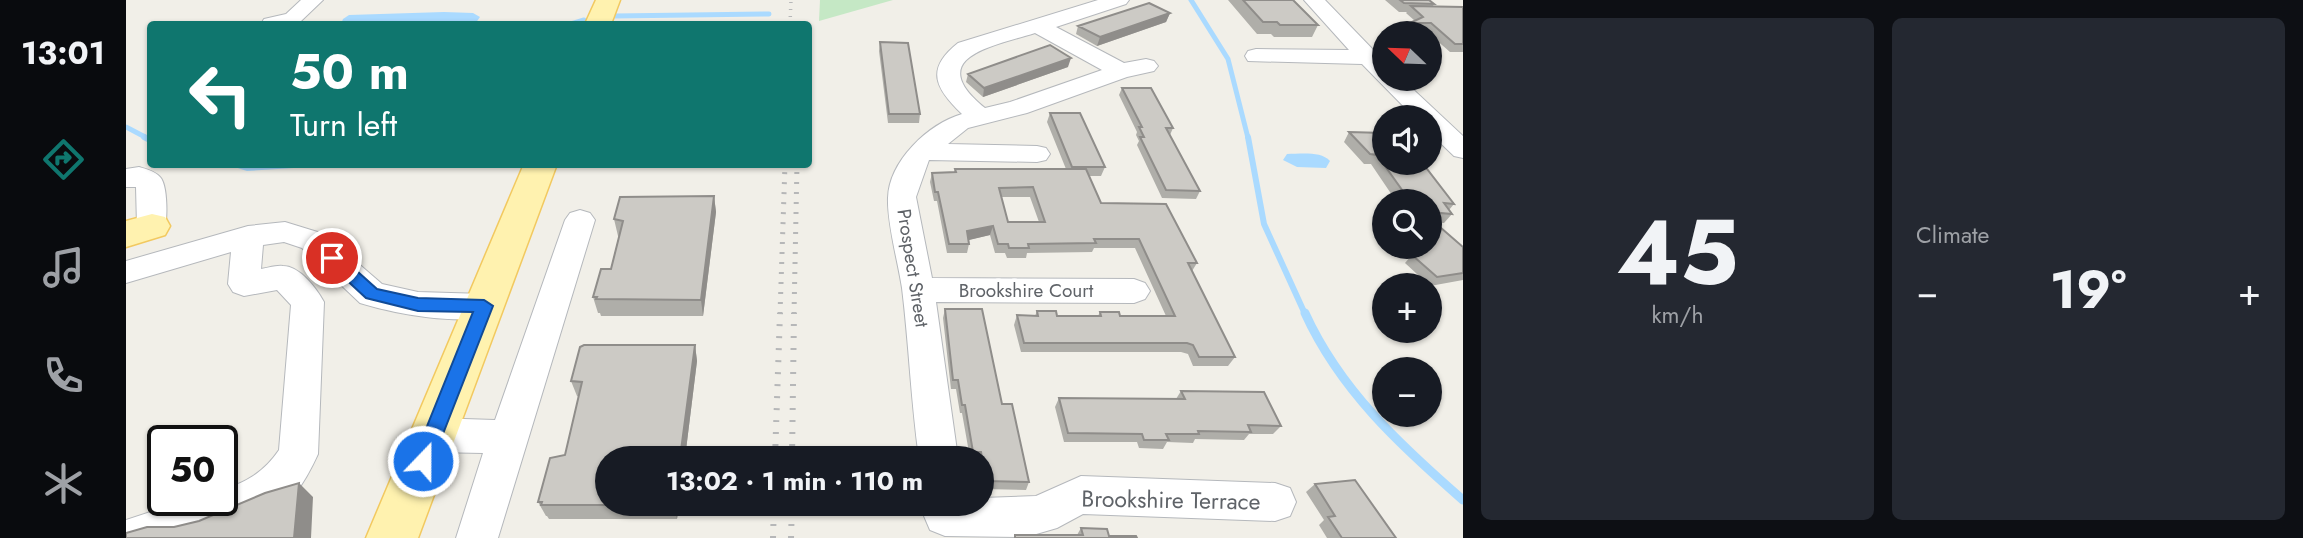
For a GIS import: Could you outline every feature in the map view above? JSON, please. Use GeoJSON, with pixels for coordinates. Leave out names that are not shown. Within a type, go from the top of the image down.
{"type":"FeatureCollection","features":[{"type":"Feature","properties":{"kind":"main road"},"geometry":{"type":"LineString","coordinates":[[599,21],[608,0]]}},
{"type":"Feature","properties":{"kind":"main road"},"geometry":{"type":"LineString","coordinates":[[392,538],[539,168]]}},
{"type":"Feature","properties":{"kind":"street"},"geometry":{"type":"LineString","coordinates":[[282,21],[293,18],[313,0]]}},
{"type":"Feature","properties":{"kind":"street"},"geometry":{"type":"LineString","coordinates":[[980,117],[966,106],[951,87],[947,72],[951,59],[966,48],[1119,0]]}},
{"type":"Feature","properties":{"kind":"street"},"geometry":{"type":"LineString","coordinates":[[1314,0],[1372,61]]}},
{"type":"Feature","properties":{"kind":"street"},"geometry":{"type":"LineString","coordinates":[[1038,26],[1121,71]]}},
{"type":"Feature","properties":{"kind":"street"},"geometry":{"type":"LineString","coordinates":[[1256,56],[1368,57]]}},
{"type":"Feature","properties":{"kind":"street","name":"Prospect Street"},"geometry":{"type":"LineString","coordinates":[[937,446],[918,290],[902,197],[912,165],[921,152],[959,123],[1050,98],[1121,71],[1146,66]]}},
{"type":"Feature","properties":{"kind":"street"},"geometry":{"type":"LineString","coordinates":[[1401,91],[1416,105]]}},
{"type":"Feature","properties":{"kind":"street"},"geometry":{"type":"LineString","coordinates":[[1442,130],[1463,150]]}},
{"type":"Feature","properties":{"kind":"street"},"geometry":{"type":"LineString","coordinates":[[921,152],[1037,154]]}},
{"type":"Feature","properties":{"kind":"street"},"geometry":{"type":"LineString","coordinates":[[126,178],[139,176],[150,183],[139,230]]}},
{"type":"Feature","properties":{"kind":"street"},"geometry":{"type":"LineString","coordinates":[[477,538],[580,220]]}},
{"type":"Feature","properties":{"kind":"street"},"geometry":{"type":"LineString","coordinates":[[126,272],[248,236],[285,232],[313,240],[372,294],[418,304],[484,306]]}},
{"type":"Feature","properties":{"kind":"street"},"geometry":{"type":"LineString","coordinates":[[132,538],[252,500],[281,481],[298,454],[308,302],[284,278],[244,284],[248,236]]}},
{"type":"Feature","properties":{"kind":"street","name":"Brookshire Court"},"geometry":{"type":"LineString","coordinates":[[918,290],[1134,291]]}},
{"type":"Feature","properties":{"kind":"street"},"geometry":{"type":"LineString","coordinates":[[433,435],[508,437]]}},
{"type":"Feature","properties":{"kind":"street","name":"Brookshire Terrace"},"geometry":{"type":"LineString","coordinates":[[946,519],[1034,517],[1081,495],[1276,502]]}},
{"type":"Feature","properties":{"kind":"green space"},"geometry":{"type":"Polygon","coordinates":[[[820,0],[893,0],[819,21],[820,0]]]}},
{"type":"Feature","properties":{"kind":"water"},"geometry":{"type":"Polygon","coordinates":[[[444,12],[473,13],[480,17],[477,21],[342,21],[349,15],[444,12]]]}},
{"type":"Feature","properties":{"kind":"water"},"geometry":{"type":"Polygon","coordinates":[[[1287,154],[1316,154],[1330,161],[1326,168],[1297,167],[1283,160],[1287,154]]]}},
{"type":"Feature","properties":{"kind":"building"},"geometry":{"type":"Polygon","coordinates":[[[1243,0],[1293,0],[1318,25],[1263,22],[1243,0]]]}},
{"type":"Feature","properties":{"kind":"building"},"geometry":{"type":"Polygon","coordinates":[[[1400,0],[1429,0],[1434,4],[1404,3],[1400,0]]]}},
{"type":"Feature","properties":{"kind":"building"},"geometry":{"type":"Polygon","coordinates":[[[1149,3],[1170,13],[1100,37],[1078,26],[1149,3]]]}},
{"type":"Feature","properties":{"kind":"building"},"geometry":{"type":"Polygon","coordinates":[[[1411,6],[1463,7],[1463,44],[1455,44],[1442,33],[1442,21],[1414,21],[1423,17],[1411,6]]]}},
{"type":"Feature","properties":{"kind":"building"},"geometry":{"type":"Polygon","coordinates":[[[880,42],[908,43],[920,114],[889,114],[880,42]]]}},
{"type":"Feature","properties":{"kind":"building"},"geometry":{"type":"Polygon","coordinates":[[[1050,45],[1071,58],[984,88],[968,74],[1050,45]]]}},
{"type":"Feature","properties":{"kind":"building"},"geometry":{"type":"Polygon","coordinates":[[[1122,88],[1151,88],[1173,128],[1166,128],[1200,191],[1166,190],[1140,137],[1144,137],[1139,127],[1142,127],[1122,88]]]}},
{"type":"Feature","properties":{"kind":"building"},"geometry":{"type":"Polygon","coordinates":[[[1050,113],[1080,113],[1105,167],[1072,167],[1050,113]]]}},
{"type":"Feature","properties":{"kind":"building"},"geometry":{"type":"Polygon","coordinates":[[[1349,132],[1372,133],[1370,154],[1349,132]]]}},
{"type":"Feature","properties":{"kind":"building"},"geometry":{"type":"Polygon","coordinates":[[[955,169],[1086,169],[1101,203],[1166,204],[1197,263],[1188,263],[1235,357],[1199,357],[1193,345],[1187,343],[1024,343],[1017,315],[1038,316],[1037,311],[1056,311],[1057,316],[1101,316],[1100,312],[1119,312],[1120,316],[1175,316],[1139,239],[1094,239],[1096,243],[1028,244],[1029,248],[1009,248],[1008,244],[998,244],[993,226],[967,231],[969,244],[949,244],[932,173],[956,172],[955,169]],[[1033,187],[999,188],[1008,222],[1045,222],[1033,187]]]}},
{"type":"Feature","properties":{"kind":"building"},"geometry":{"type":"Polygon","coordinates":[[[1391,175],[1432,175],[1454,204],[1444,203],[1452,214],[1442,213],[1442,189],[1401,189],[1391,175]]]}},
{"type":"Feature","properties":{"kind":"building"},"geometry":{"type":"Polygon","coordinates":[[[714,196],[701,300],[593,297],[601,269],[611,269],[623,221],[614,219],[620,197],[714,196]]]}},
{"type":"Feature","properties":{"kind":"building"},"geometry":{"type":"Polygon","coordinates":[[[1442,229],[1463,247],[1463,273],[1442,276],[1442,273],[1432,273],[1417,259],[1442,259],[1442,229]]]}},
{"type":"Feature","properties":{"kind":"building"},"geometry":{"type":"Polygon","coordinates":[[[945,309],[982,309],[1002,404],[1012,404],[1029,482],[994,481],[994,446],[972,446],[958,380],[953,380],[945,309]]]}},
{"type":"Feature","properties":{"kind":"building"},"geometry":{"type":"Polygon","coordinates":[[[695,345],[682,446],[595,446],[595,505],[541,505],[542,502],[538,502],[550,458],[565,455],[582,382],[571,381],[580,347],[695,345]]]}},
{"type":"Feature","properties":{"kind":"building"},"geometry":{"type":"Polygon","coordinates":[[[1181,391],[1264,392],[1281,426],[1248,425],[1251,432],[1198,431],[1199,434],[1166,434],[1169,440],[1144,440],[1142,434],[1068,433],[1059,398],[1185,399],[1181,391]]]}},
{"type":"Feature","properties":{"kind":"building"},"geometry":{"type":"Polygon","coordinates":[[[1355,480],[1396,538],[1342,538],[1328,517],[1335,516],[1315,484],[1355,480]]]}},
{"type":"Feature","properties":{"kind":"building"},"geometry":{"type":"Polygon","coordinates":[[[299,483],[294,538],[126,538],[126,533],[147,527],[174,527],[211,516],[238,516],[238,504],[299,483]]]}},
{"type":"Feature","properties":{"kind":"building"},"geometry":{"type":"Polygon","coordinates":[[[1081,528],[1107,529],[1109,536],[1137,538],[1015,538],[1015,535],[1083,535],[1081,528]]]}},
{"type":"Feature","properties":{"kind":"waterway"},"geometry":{"type":"LineString","coordinates":[[1191,0],[1228,59],[1248,138]]}},
{"type":"Feature","properties":{"kind":"waterway"},"geometry":{"type":"LineString","coordinates":[[615,16],[769,14]]}},
{"type":"Feature","properties":{"kind":"waterway"},"geometry":{"type":"LineString","coordinates":[[126,127],[147,138]]}},
{"type":"Feature","properties":{"kind":"waterway"},"geometry":{"type":"LineString","coordinates":[[1248,137],[1264,224],[1305,314]]}},
{"type":"Feature","properties":{"kind":"waterway"},"geometry":{"type":"LineString","coordinates":[[1305,313],[1319,341],[1354,392],[1395,437],[1463,500]]}},
{"type":"Feature","properties":{"kind":"railway"},"geometry":{"type":"LineString","coordinates":[[790,21],[791,0]]}},
{"type":"Feature","properties":{"kind":"railway"},"geometry":{"type":"LineString","coordinates":[[780,314],[785,168]]}},
{"type":"Feature","properties":{"kind":"railway"},"geometry":{"type":"LineString","coordinates":[[794,314],[797,168]]}},
{"type":"Feature","properties":{"kind":"railway"},"geometry":{"type":"LineString","coordinates":[[775,446],[780,313]]}},
{"type":"Feature","properties":{"kind":"railway"},"geometry":{"type":"LineString","coordinates":[[792,446],[794,313]]}},
{"type":"Feature","properties":{"kind":"railway"},"geometry":{"type":"LineString","coordinates":[[773,538],[774,516]]}},
{"type":"Feature","properties":{"kind":"railway"},"geometry":{"type":"LineString","coordinates":[[791,538],[792,516]]}},
{"type":"Feature","properties":{"kind":"route"},"geometry":{"type":"LineString","coordinates":[[332,258],[372,294],[418,304],[484,306],[423,461]]}}]}
